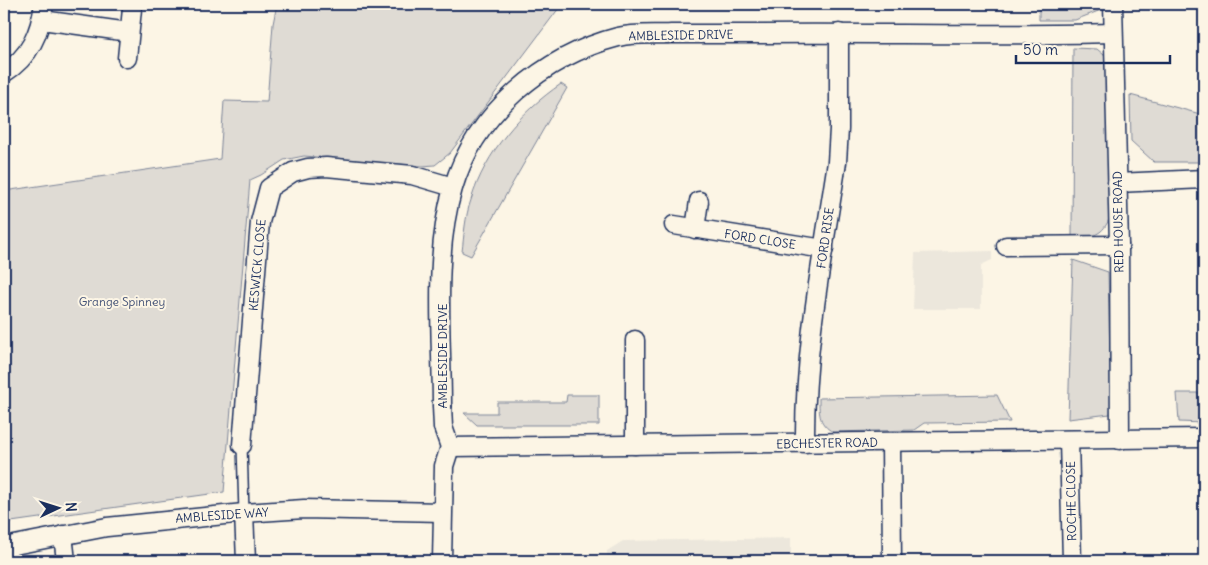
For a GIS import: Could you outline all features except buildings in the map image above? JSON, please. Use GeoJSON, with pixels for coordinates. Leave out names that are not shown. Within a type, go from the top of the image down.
{"type":"FeatureCollection","features":[{"type":"Feature","properties":{"kind":"street","name":"RED HOUSE ROAD"},"geometry":{"type":"LineString","coordinates":[[1113,4],[1119,245],[1120,440]]}},
{"type":"Feature","properties":{"kind":"street"},"geometry":{"type":"LineString","coordinates":[[127,58],[132,9]]}},
{"type":"Feature","properties":{"kind":"street"},"geometry":{"type":"LineString","coordinates":[[4,73],[30,48],[40,30],[43,12],[129,32]]}},
{"type":"Feature","properties":{"kind":"street","name":"FORD RISE"},"geometry":{"type":"LineString","coordinates":[[805,443],[808,365],[837,162],[839,33]]}},
{"type":"Feature","properties":{"kind":"street","name":"AMBLESIDE DRIVE"},"geometry":{"type":"LineString","coordinates":[[450,447],[443,427],[442,406],[442,256],[446,221],[453,187],[474,142],[508,100],[545,68],[601,43],[621,37],[644,35],[1114,33]]}},
{"type":"Feature","properties":{"kind":"street","name":"KESWICK CLOSE"},"geometry":{"type":"LineString","coordinates":[[242,445],[260,222],[269,188],[293,172],[308,168],[326,167],[412,175],[453,187]]}},
{"type":"Feature","properties":{"kind":"street"},"geometry":{"type":"LineString","coordinates":[[1117,183],[1204,179]]}},
{"type":"Feature","properties":{"kind":"street"},"geometry":{"type":"LineString","coordinates":[[696,228],[699,201]]}},
{"type":"Feature","properties":{"kind":"street","name":"FORD CLOSE"},"geometry":{"type":"LineString","coordinates":[[674,225],[824,249]]}},
{"type":"Feature","properties":{"kind":"street"},"geometry":{"type":"LineString","coordinates":[[1006,246],[1119,245]]}},
{"type":"Feature","properties":{"kind":"street"},"geometry":{"type":"LineString","coordinates":[[634,445],[636,340]]}},
{"type":"Feature","properties":{"kind":"street","name":"EBCHESTER ROAD"},"geometry":{"type":"LineString","coordinates":[[450,447],[1204,438]]}},
{"type":"Feature","properties":{"kind":"street","name":"ROCHE CLOSE"},"geometry":{"type":"LineString","coordinates":[[1069,440],[1072,561]]}},
{"type":"Feature","properties":{"kind":"street"},"geometry":{"type":"LineString","coordinates":[[891,442],[892,561]]}},
{"type":"Feature","properties":{"kind":"street"},"geometry":{"type":"LineString","coordinates":[[442,561],[444,466],[450,447]]}},
{"type":"Feature","properties":{"kind":"street","name":"AMBLESIDE WAY"},"geometry":{"type":"LineString","coordinates":[[4,547],[63,535],[169,519],[244,513],[304,509],[442,512]]}},
{"type":"Feature","properties":{"kind":"street"},"geometry":{"type":"LineString","coordinates":[[244,513],[246,561]]}},
{"type":"Feature","properties":{"kind":"street"},"geometry":{"type":"LineString","coordinates":[[63,535],[66,561]]}},
{"type":"Feature","properties":{"kind":"lane"},"geometry":{"type":"LineString","coordinates":[[242,445],[244,513]]}},
{"type":"Feature","properties":{"kind":"shaded area"},"geometry":{"type":"Polygon","coordinates":[[[992,251],[992,260],[981,265],[981,309],[913,309],[915,253],[992,251]]]}},
{"type":"Feature","properties":{"kind":"shaded area"},"geometry":{"type":"Polygon","coordinates":[[[791,538],[791,561],[607,561],[607,551],[623,541],[791,538]]]}},
{"type":"Feature","properties":{"kind":"green space","name":"Grange Spinney"},"geometry":{"type":"Polygon","coordinates":[[[277,4],[562,4],[450,153],[435,165],[422,166],[304,156],[284,160],[250,180],[224,492],[4,523],[4,191],[220,159],[224,101],[267,102],[273,24],[277,4]]]}},
{"type":"Feature","properties":{"kind":"green space"},"geometry":{"type":"Polygon","coordinates":[[[1039,4],[1101,4],[1101,10],[1075,20],[1039,20],[1039,4]]]}},
{"type":"Feature","properties":{"kind":"green space"},"geometry":{"type":"Polygon","coordinates":[[[1073,48],[1097,49],[1104,55],[1108,64],[1109,219],[1099,233],[1084,237],[1072,237],[1073,48]]]}},
{"type":"Feature","properties":{"kind":"green space"},"geometry":{"type":"Polygon","coordinates":[[[561,84],[567,88],[471,256],[462,252],[469,206],[485,166],[506,134],[532,107],[561,84]]]}},
{"type":"Feature","properties":{"kind":"green space"},"geometry":{"type":"Polygon","coordinates":[[[1130,95],[1204,115],[1204,162],[1154,162],[1131,141],[1130,95]]]}},
{"type":"Feature","properties":{"kind":"green space"},"geometry":{"type":"Polygon","coordinates":[[[1073,260],[1108,272],[1111,402],[1110,414],[1068,419],[1073,260]]]}},
{"type":"Feature","properties":{"kind":"green space"},"geometry":{"type":"Polygon","coordinates":[[[1177,393],[1204,393],[1204,423],[1179,422],[1177,393]]]}},
{"type":"Feature","properties":{"kind":"green space"},"geometry":{"type":"Polygon","coordinates":[[[567,395],[599,395],[599,425],[477,425],[464,413],[497,413],[497,402],[566,402],[567,395]]]}},
{"type":"Feature","properties":{"kind":"green space"},"geometry":{"type":"Polygon","coordinates":[[[997,395],[1010,422],[924,423],[914,430],[833,432],[822,422],[819,409],[819,398],[997,395]]]}}]}
